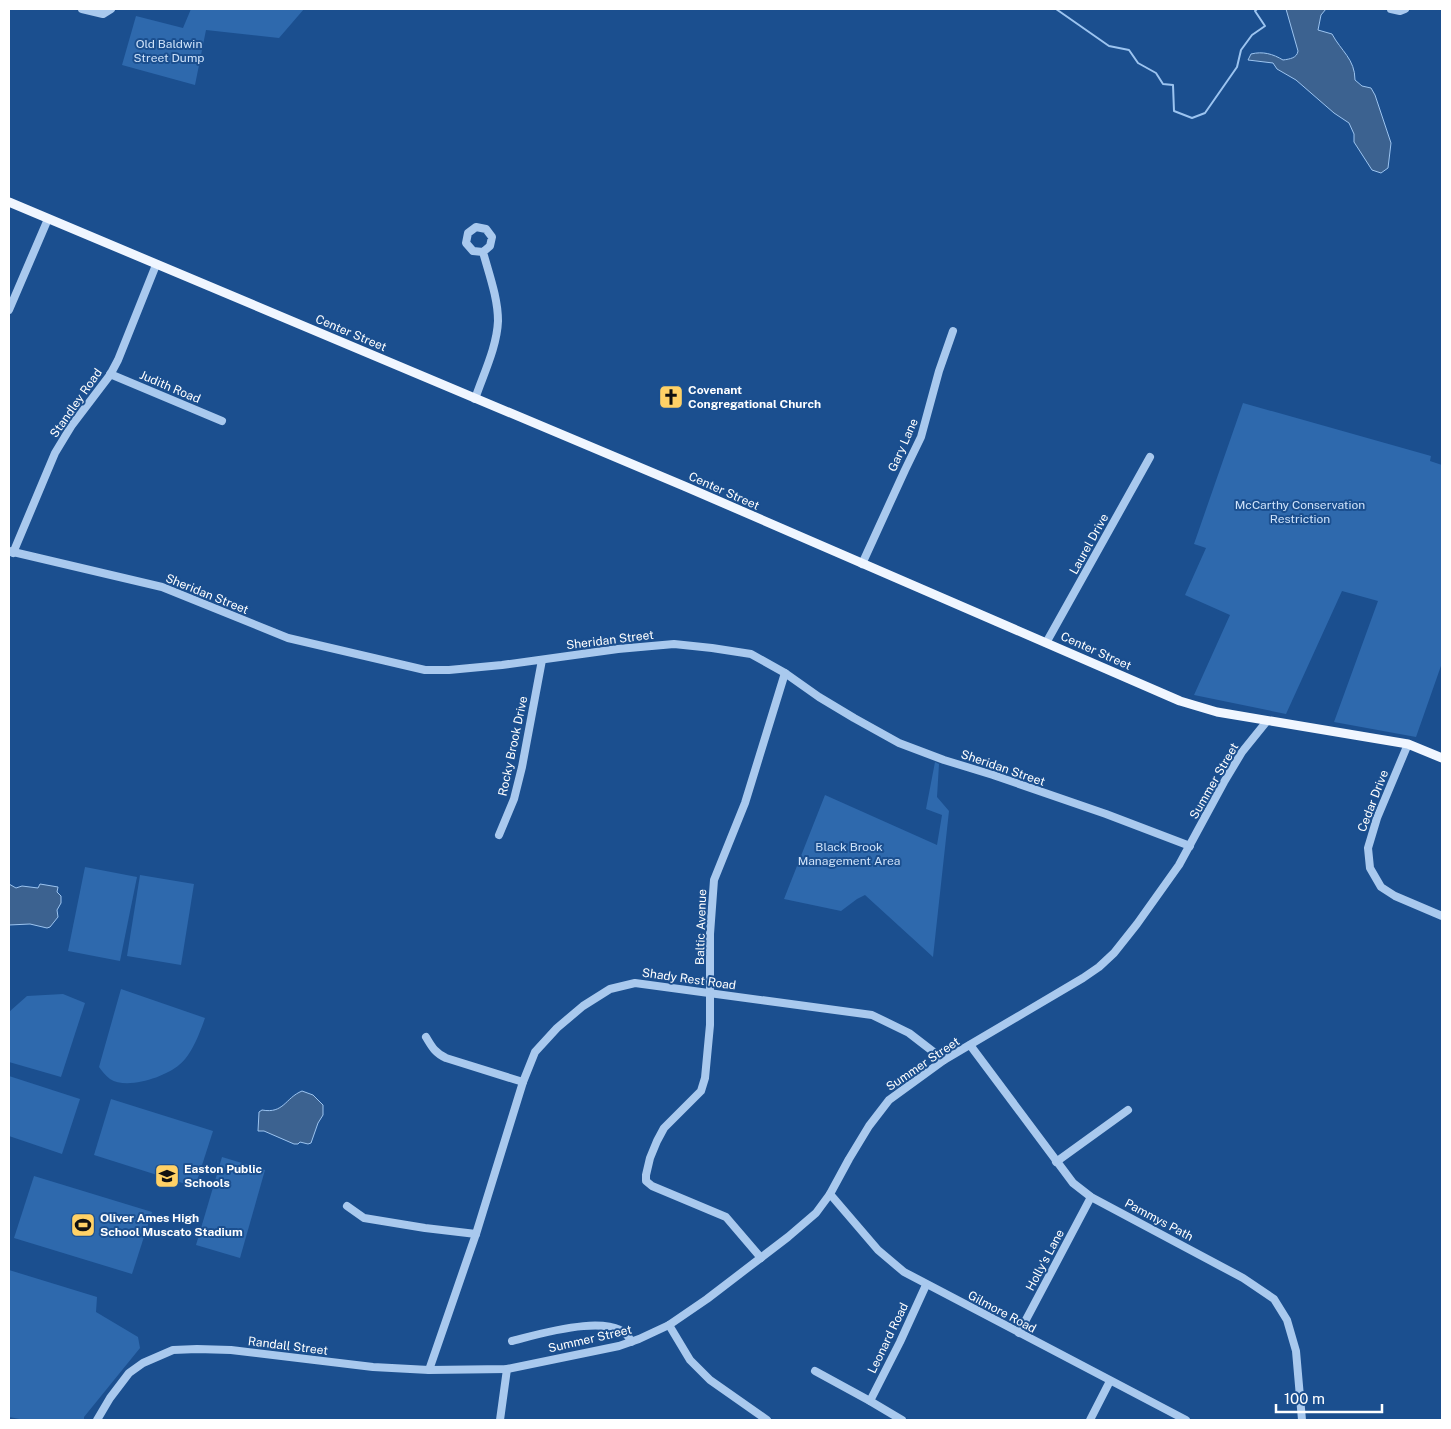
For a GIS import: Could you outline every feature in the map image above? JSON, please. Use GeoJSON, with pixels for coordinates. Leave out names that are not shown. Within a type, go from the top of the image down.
{"type":"FeatureCollection","features":[{"type":"Feature","properties":{"kind":"main road","name":"Center Street"},"geometry":{"type":"LineString","coordinates":[[9,202],[684,486],[1180,701],[1217,712],[1408,744],[1442,758]]}},
{"type":"Feature","properties":{"kind":"street"},"geometry":{"type":"LineString","coordinates":[[82,9],[103,14],[111,9]]}},
{"type":"Feature","properties":{"kind":"street"},"geometry":{"type":"LineString","coordinates":[[1391,9],[1400,11],[1405,9]]}},
{"type":"Feature","properties":{"kind":"street"},"geometry":{"type":"LineString","coordinates":[[9,310],[48,219]]}},
{"type":"Feature","properties":{"kind":"street"},"geometry":{"type":"LineString","coordinates":[[474,399],[494,345],[498,321],[495,298],[483,252]]}},
{"type":"Feature","properties":{"kind":"street","name":"Standley Road"},"geometry":{"type":"LineString","coordinates":[[11,552],[55,453],[72,425],[110,374],[156,265]]}},
{"type":"Feature","properties":{"kind":"street","name":"Gary Lane"},"geometry":{"type":"LineString","coordinates":[[862,564],[904,470],[921,437],[939,371],[953,331]]}},
{"type":"Feature","properties":{"kind":"street","name":"Judith Road"},"geometry":{"type":"LineString","coordinates":[[110,374],[222,421]]}},
{"type":"Feature","properties":{"kind":"street","name":"Laurel Drive"},"geometry":{"type":"LineString","coordinates":[[1046,643],[1150,456]]}},
{"type":"Feature","properties":{"kind":"street","name":"Sheridan Street"},"geometry":{"type":"LineString","coordinates":[[11,552],[162,588],[288,638],[425,670],[449,670],[674,644],[751,654],[785,673],[819,697],[876,732],[899,743],[1106,814],[1190,846]]}},
{"type":"Feature","properties":{"kind":"street","name":"Rocky Brook Drive"},"geometry":{"type":"LineString","coordinates":[[499,835],[514,799],[522,767],[542,660]]}},
{"type":"Feature","properties":{"kind":"street","name":"Baltic Avenue"},"geometry":{"type":"LineString","coordinates":[[761,1258],[726,1216],[652,1186],[646,1181],[646,1175],[650,1158],[664,1128],[701,1091],[705,1078],[711,993],[710,934],[714,880],[750,787],[785,673]]}},
{"type":"Feature","properties":{"kind":"street","name":"Summer Street"},"geometry":{"type":"LineString","coordinates":[[507,1370],[631,1342],[669,1325],[761,1258],[816,1213],[830,1194],[869,1126],[889,1100],[944,1060],[1083,978],[1101,966],[1114,953],[1179,865],[1242,752],[1267,721]]}},
{"type":"Feature","properties":{"kind":"street","name":"Cedar Drive"},"geometry":{"type":"LineString","coordinates":[[1408,744],[1377,818],[1368,848],[1370,868],[1381,887],[1394,896],[1442,916]]}},
{"type":"Feature","properties":{"kind":"street","name":"Shady Rest Road"},"geometry":{"type":"LineString","coordinates":[[429,1370],[476,1234],[523,1082],[536,1052],[557,1028],[583,1006],[610,990],[635,983],[872,1015],[909,1033],[944,1060]]}},
{"type":"Feature","properties":{"kind":"street"},"geometry":{"type":"LineString","coordinates":[[426,1036],[433,1049],[446,1058],[523,1082]]}},
{"type":"Feature","properties":{"kind":"street","name":"Pammys Path"},"geometry":{"type":"LineString","coordinates":[[970,1045],[1073,1183],[1091,1196],[1244,1278],[1274,1299],[1287,1320],[1294,1342],[1302,1420]]}},
{"type":"Feature","properties":{"kind":"street"},"geometry":{"type":"LineString","coordinates":[[1056,1162],[1128,1110]]}},
{"type":"Feature","properties":{"kind":"street","name":"Gilmore Road"},"geometry":{"type":"LineString","coordinates":[[830,1194],[891,1263],[926,1285],[1186,1420]]}},
{"type":"Feature","properties":{"kind":"street","name":"Holly's Lane"},"geometry":{"type":"LineString","coordinates":[[1019,1333],[1091,1196]]}},
{"type":"Feature","properties":{"kind":"street"},"geometry":{"type":"LineString","coordinates":[[346,1206],[364,1218],[476,1234]]}},
{"type":"Feature","properties":{"kind":"street","name":"Leonard Road"},"geometry":{"type":"LineString","coordinates":[[870,1401],[926,1285]]}},
{"type":"Feature","properties":{"kind":"street"},"geometry":{"type":"LineString","coordinates":[[669,1325],[690,1360],[710,1380],[767,1420]]}},
{"type":"Feature","properties":{"kind":"street"},"geometry":{"type":"LineString","coordinates":[[512,1341],[558,1329],[606,1326],[623,1332],[629,1336],[631,1342]]}},
{"type":"Feature","properties":{"kind":"street","name":"Randall Street"},"geometry":{"type":"LineString","coordinates":[[97,1420],[110,1398],[129,1373],[143,1363],[173,1350],[231,1350],[373,1368],[507,1370]]}},
{"type":"Feature","properties":{"kind":"street"},"geometry":{"type":"LineString","coordinates":[[500,1420],[507,1370]]}},
{"type":"Feature","properties":{"kind":"street"},"geometry":{"type":"LineString","coordinates":[[815,1371],[902,1420]]}},
{"type":"Feature","properties":{"kind":"street"},"geometry":{"type":"LineString","coordinates":[[1090,1420],[1110,1381]]}},
{"type":"Feature","properties":{"kind":"green space","name":"Old Baldwin Street Dump"},"geometry":{"type":"Polygon","coordinates":[[[191,9],[304,9],[279,38],[206,30],[195,85],[122,65],[136,16],[183,28],[191,9]]]}},
{"type":"Feature","properties":{"kind":"green space","name":"McCarthy Conservation Restriction"},"geometry":{"type":"Polygon","coordinates":[[[1243,403],[1431,456],[1430,461],[1442,465],[1442,663],[1416,737],[1334,722],[1378,601],[1342,591],[1286,714],[1194,695],[1230,615],[1185,595],[1206,548],[1194,544],[1243,403]]]}},
{"type":"Feature","properties":{"kind":"green space","name":"Black Brook Management Area"},"geometry":{"type":"Polygon","coordinates":[[[935,762],[939,764],[937,797],[949,811],[933,957],[865,895],[841,911],[784,899],[825,795],[937,845],[942,815],[926,809],[935,762]]]}},
{"type":"Feature","properties":{"kind":"green space"},"geometry":{"type":"Polygon","coordinates":[[[85,867],[137,877],[120,961],[68,951],[85,867]]]}},
{"type":"Feature","properties":{"kind":"green space"},"geometry":{"type":"Polygon","coordinates":[[[140,875],[194,884],[181,965],[127,956],[140,875]]]}},
{"type":"Feature","properties":{"kind":"green space"},"geometry":{"type":"Polygon","coordinates":[[[121,989],[205,1018],[192,1049],[184,1061],[165,1074],[146,1081],[126,1083],[110,1079],[99,1067],[121,989]]]}},
{"type":"Feature","properties":{"kind":"green space"},"geometry":{"type":"Polygon","coordinates":[[[63,994],[85,1003],[61,1077],[9,1062],[9,1012],[27,996],[63,994]]]}},
{"type":"Feature","properties":{"kind":"green space"},"geometry":{"type":"Polygon","coordinates":[[[9,1076],[80,1099],[62,1154],[9,1136],[9,1076]]]}},
{"type":"Feature","properties":{"kind":"green space"},"geometry":{"type":"Polygon","coordinates":[[[111,1099],[213,1131],[195,1187],[94,1155],[111,1099]]]}},
{"type":"Feature","properties":{"kind":"green space"},"geometry":{"type":"Polygon","coordinates":[[[222,1157],[265,1170],[240,1258],[196,1245],[222,1157]]]}},
{"type":"Feature","properties":{"kind":"green space","name":"Oliver Ames High School Muscato Stadium"},"geometry":{"type":"Polygon","coordinates":[[[34,1176],[152,1212],[132,1274],[14,1238],[34,1176]]]}},
{"type":"Feature","properties":{"kind":"green space"},"geometry":{"type":"Polygon","coordinates":[[[9,1270],[97,1297],[96,1312],[138,1337],[140,1348],[84,1417],[84,1420],[25,1420],[9,1417],[9,1270]]]}},
{"type":"Feature","properties":{"kind":"shaded area"},"geometry":{"type":"Polygon","coordinates":[[[1286,9],[1326,9],[1321,15],[1318,30],[1332,34],[1353,66],[1355,80],[1362,86],[1371,88],[1375,95],[1391,143],[1388,168],[1381,173],[1372,170],[1354,142],[1354,134],[1349,123],[1334,113],[1296,80],[1277,69],[1273,63],[1248,60],[1251,54],[1255,53],[1268,54],[1283,60],[1295,57],[1298,51],[1286,9]]]}},
{"type":"Feature","properties":{"kind":"shaded area"},"geometry":{"type":"Polygon","coordinates":[[[9,884],[16,888],[22,886],[38,888],[40,884],[58,887],[57,892],[61,896],[61,903],[57,910],[58,917],[50,927],[30,924],[9,925],[9,884]]]}},
{"type":"Feature","properties":{"kind":"shaded area"},"geometry":{"type":"Polygon","coordinates":[[[302,1091],[313,1095],[323,1105],[323,1115],[311,1143],[300,1142],[294,1144],[264,1131],[258,1131],[259,1112],[280,1108],[302,1091]]]}},
{"type":"Feature","properties":{"kind":"waterway"},"geometry":{"type":"LineString","coordinates":[[1056,9],[1109,46],[1129,50],[1138,63],[1156,73],[1163,84],[1173,85],[1174,111],[1192,118],[1205,113],[1237,67],[1241,50],[1252,35],[1265,26],[1255,11],[1257,9]]}},
{"type":"Feature","properties":{"kind":"place","name":"Covenant Congregational Church"},"geometry":{"type":"Point","coordinates":[671,397]}},
{"type":"Feature","properties":{"kind":"place","name":"Easton Public Schools"},"geometry":{"type":"Point","coordinates":[167,1176]}},
{"type":"Feature","properties":{"kind":"place","name":"Oliver Ames High School Muscato Stadium"},"geometry":{"type":"Point","coordinates":[83,1225]}}]}
